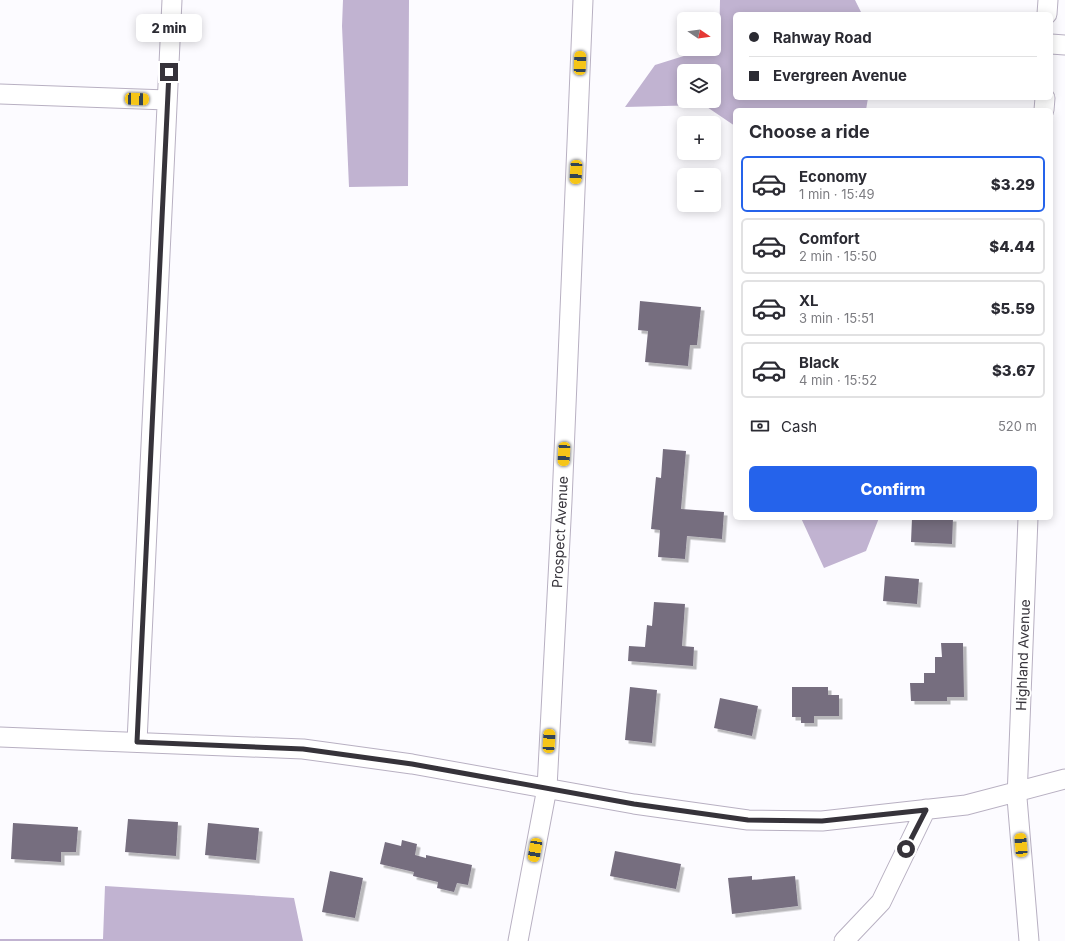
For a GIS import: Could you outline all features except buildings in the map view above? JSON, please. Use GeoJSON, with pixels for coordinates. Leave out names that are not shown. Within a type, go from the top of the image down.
{"type":"FeatureCollection","features":[{"type":"Feature","properties":{"kind":"street"},"geometry":{"type":"LineString","coordinates":[[137,742],[172,0]]}},
{"type":"Feature","properties":{"kind":"street","name":"Prospect Avenue"},"geometry":{"type":"LineString","coordinates":[[518,941],[547,788],[562,501],[583,0]]}},
{"type":"Feature","properties":{"kind":"street"},"geometry":{"type":"LineString","coordinates":[[1047,12],[1048,0]]}},
{"type":"Feature","properties":{"kind":"street"},"geometry":{"type":"LineString","coordinates":[[1053,44],[1065,45]]}},
{"type":"Feature","properties":{"kind":"street"},"geometry":{"type":"LineString","coordinates":[[0,94],[167,100]]}},
{"type":"Feature","properties":{"kind":"street","name":"Highland Avenue"},"geometry":{"type":"LineString","coordinates":[[1028,520],[1017,792],[1029,941]]}},
{"type":"Feature","properties":{"kind":"street"},"geometry":{"type":"LineString","coordinates":[[0,737],[303,749],[412,764],[634,804],[748,820],[822,821],[966,805],[1065,779]]}},
{"type":"Feature","properties":{"kind":"street"},"geometry":{"type":"LineString","coordinates":[[844,941],[881,902],[926,810]]}},
{"type":"Feature","properties":{"kind":"shaded area"},"geometry":{"type":"Polygon","coordinates":[[[343,0],[409,0],[408,186],[349,187],[342,26],[343,0]]]}},
{"type":"Feature","properties":{"kind":"shaded area"},"geometry":{"type":"Polygon","coordinates":[[[720,0],[855,0],[861,12],[733,12],[733,100],[868,100],[866,108],[733,108],[733,125],[708,108],[721,108],[721,64],[677,64],[677,106],[625,107],[655,65],[684,56],[721,56],[720,0]]]}},
{"type":"Feature","properties":{"kind":"shaded area"},"geometry":{"type":"Polygon","coordinates":[[[802,520],[878,520],[866,551],[824,568],[802,520]]]}},
{"type":"Feature","properties":{"kind":"shaded area"},"geometry":{"type":"Polygon","coordinates":[[[105,886],[294,898],[303,941],[0,941],[0,939],[103,939],[105,886]]]}},
{"type":"Feature","properties":{"kind":"route"},"geometry":{"type":"LineString","coordinates":[[169,72],[137,742],[303,749],[412,764],[634,804],[748,820],[822,821],[926,810],[906,849]]}}]}
